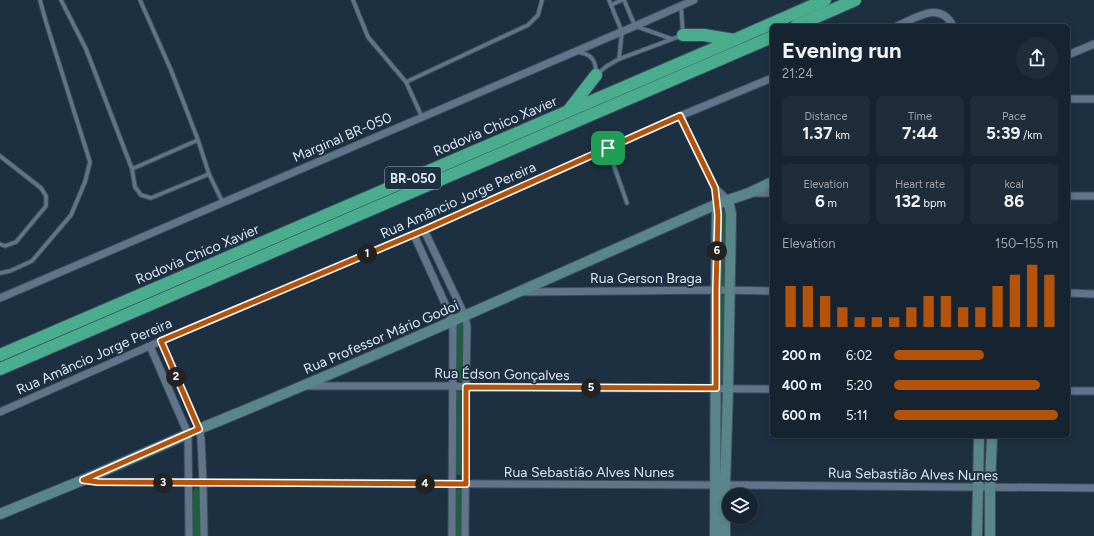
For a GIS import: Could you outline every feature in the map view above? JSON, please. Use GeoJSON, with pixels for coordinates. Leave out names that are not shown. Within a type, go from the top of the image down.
{"type":"FeatureCollection","features":[{"type":"Feature","properties":{"kind":"highway","name":"Rodovia Chico Xavier"},"geometry":{"type":"LineString","coordinates":[[770,24],[825,0]]}},
{"type":"Feature","properties":{"kind":"highway"},"geometry":{"type":"LineString","coordinates":[[801,24],[855,0]]}},
{"type":"Feature","properties":{"kind":"highway","name":"Rodovia Chico Xavier"},"geometry":{"type":"LineString","coordinates":[[0,354],[770,24]]}},
{"type":"Feature","properties":{"kind":"highway"},"geometry":{"type":"LineString","coordinates":[[678,37],[704,35],[734,40]]}},
{"type":"Feature","properties":{"kind":"highway","name":"Rodovia Chico Xavier"},"geometry":{"type":"LineString","coordinates":[[0,369],[770,38]]}},
{"type":"Feature","properties":{"kind":"highway"},"geometry":{"type":"LineString","coordinates":[[568,111],[596,75]]}},
{"type":"Feature","properties":{"kind":"street","name":"Marginal BR-050"},"geometry":{"type":"LineString","coordinates":[[0,298],[694,0]]}},
{"type":"Feature","properties":{"kind":"street"},"geometry":{"type":"LineString","coordinates":[[902,24],[931,12],[938,12],[944,15],[951,23]]}},
{"type":"Feature","properties":{"kind":"street"},"geometry":{"type":"LineString","coordinates":[[1070,54],[1094,44]]}},
{"type":"Feature","properties":{"kind":"street","name":"Rua Amâncio Jorge Pereira"},"geometry":{"type":"LineString","coordinates":[[0,412],[161,341],[414,235],[680,116],[770,79]]}},
{"type":"Feature","properties":{"kind":"street"},"geometry":{"type":"LineString","coordinates":[[1070,99],[1094,99]]}},
{"type":"Feature","properties":{"kind":"street"},"geometry":{"type":"LineString","coordinates":[[680,116],[715,188],[717,204],[716,388],[720,485],[725,536]]}},
{"type":"Feature","properties":{"kind":"street","name":"Rua Professor Mário Godoi"},"geometry":{"type":"LineString","coordinates":[[0,514],[303,386],[520,292],[717,204],[748,193],[770,183]]}},
{"type":"Feature","properties":{"kind":"street"},"geometry":{"type":"LineString","coordinates":[[715,188],[728,200],[731,214],[728,389],[716,536]]}},
{"type":"Feature","properties":{"kind":"street"},"geometry":{"type":"LineString","coordinates":[[748,193],[770,193]]}},
{"type":"Feature","properties":{"kind":"street"},"geometry":{"type":"LineString","coordinates":[[1070,196],[1094,196]]}},
{"type":"Feature","properties":{"kind":"street"},"geometry":{"type":"LineString","coordinates":[[424,230],[465,316],[467,326],[465,536]]}},
{"type":"Feature","properties":{"kind":"street"},"geometry":{"type":"LineString","coordinates":[[414,235],[453,321],[452,536]]}},
{"type":"Feature","properties":{"kind":"street","name":"Rua Gerson Braga"},"geometry":{"type":"LineString","coordinates":[[520,292],[770,291]]}},
{"type":"Feature","properties":{"kind":"street"},"geometry":{"type":"LineString","coordinates":[[1070,293],[1094,294]]}},
{"type":"Feature","properties":{"kind":"street"},"geometry":{"type":"LineString","coordinates":[[161,341],[199,429],[201,438],[204,536]]}},
{"type":"Feature","properties":{"kind":"street"},"geometry":{"type":"LineString","coordinates":[[150,346],[188,434],[189,536]]}},
{"type":"Feature","properties":{"kind":"street","name":"Rua Édson Gonçalves"},"geometry":{"type":"LineString","coordinates":[[303,386],[770,389]]}},
{"type":"Feature","properties":{"kind":"street"},"geometry":{"type":"LineString","coordinates":[[1070,391],[1094,391]]}},
{"type":"Feature","properties":{"kind":"street"},"geometry":{"type":"LineString","coordinates":[[977,536],[979,438]]}},
{"type":"Feature","properties":{"kind":"street"},"geometry":{"type":"LineString","coordinates":[[990,536],[992,438]]}},
{"type":"Feature","properties":{"kind":"street","name":"Rua Sebastião Alves Nunes"},"geometry":{"type":"LineString","coordinates":[[83,480],[98,482],[188,483],[1094,488]]}},
{"type":"Feature","properties":{"kind":"lane"},"geometry":{"type":"LineString","coordinates":[[0,273],[10,271],[32,261],[71,215],[85,182],[90,162],[40,0]]}},
{"type":"Feature","properties":{"kind":"lane"},"geometry":{"type":"LineString","coordinates":[[61,0],[86,49],[132,169],[135,187],[141,195],[151,198],[209,174]]}},
{"type":"Feature","properties":{"kind":"lane"},"geometry":{"type":"LineString","coordinates":[[140,0],[171,70],[198,140],[209,174],[223,202]]}},
{"type":"Feature","properties":{"kind":"lane"},"geometry":{"type":"LineString","coordinates":[[353,0],[368,37],[406,82],[422,117]]}},
{"type":"Feature","properties":{"kind":"lane"},"geometry":{"type":"LineString","coordinates":[[406,82],[528,25],[538,15],[542,0]]}},
{"type":"Feature","properties":{"kind":"lane"},"geometry":{"type":"LineString","coordinates":[[609,0],[622,32],[619,59]]}},
{"type":"Feature","properties":{"kind":"lane"},"geometry":{"type":"LineString","coordinates":[[611,5],[623,0],[635,26],[678,37]]}},
{"type":"Feature","properties":{"kind":"lane"},"geometry":{"type":"LineString","coordinates":[[678,37],[681,6]]}},
{"type":"Feature","properties":{"kind":"lane"},"geometry":{"type":"LineString","coordinates":[[596,75],[619,59],[678,37]]}},
{"type":"Feature","properties":{"kind":"lane"},"geometry":{"type":"LineString","coordinates":[[575,52],[587,54],[591,57],[596,67],[596,75]]}},
{"type":"Feature","properties":{"kind":"lane"},"geometry":{"type":"LineString","coordinates":[[132,169],[198,140]]}},
{"type":"Feature","properties":{"kind":"lane"},"geometry":{"type":"LineString","coordinates":[[608,148],[627,203]]}},
{"type":"Feature","properties":{"kind":"lane"},"geometry":{"type":"LineString","coordinates":[[0,156],[41,188],[46,196],[46,206],[16,242],[5,246],[0,244]]}},
{"type":"Feature","properties":{"kind":"green space"},"geometry":{"type":"Polygon","coordinates":[[[724,210],[727,213],[726,286],[723,287],[721,286],[721,212],[724,210]]]}},
{"type":"Feature","properties":{"kind":"green space"},"geometry":{"type":"Polygon","coordinates":[[[722,295],[726,299],[725,380],[722,381],[720,380],[720,297],[722,295]]]}},
{"type":"Feature","properties":{"kind":"green space"},"geometry":{"type":"Polygon","coordinates":[[[461,323],[464,326],[463,380],[460,381],[457,378],[457,326],[461,323]]]}},
{"type":"Feature","properties":{"kind":"green space"},"geometry":{"type":"Polygon","coordinates":[[[459,391],[463,394],[462,475],[459,476],[456,473],[455,394],[459,391]]]}},
{"type":"Feature","properties":{"kind":"green space"},"geometry":{"type":"Polygon","coordinates":[[[196,487],[200,491],[200,536],[193,536],[193,491],[196,487]]]}},
{"type":"Feature","properties":{"kind":"green space"},"geometry":{"type":"Polygon","coordinates":[[[458,488],[461,489],[462,492],[463,536],[455,536],[455,492],[458,488]]]}},
{"type":"Feature","properties":{"kind":"route"},"geometry":{"type":"LineString","coordinates":[[680,116],[715,188],[718,215],[716,388],[466,387],[466,484],[188,483],[98,482],[83,480],[199,429],[161,341],[424,230],[608,148],[680,116]]}}]}
